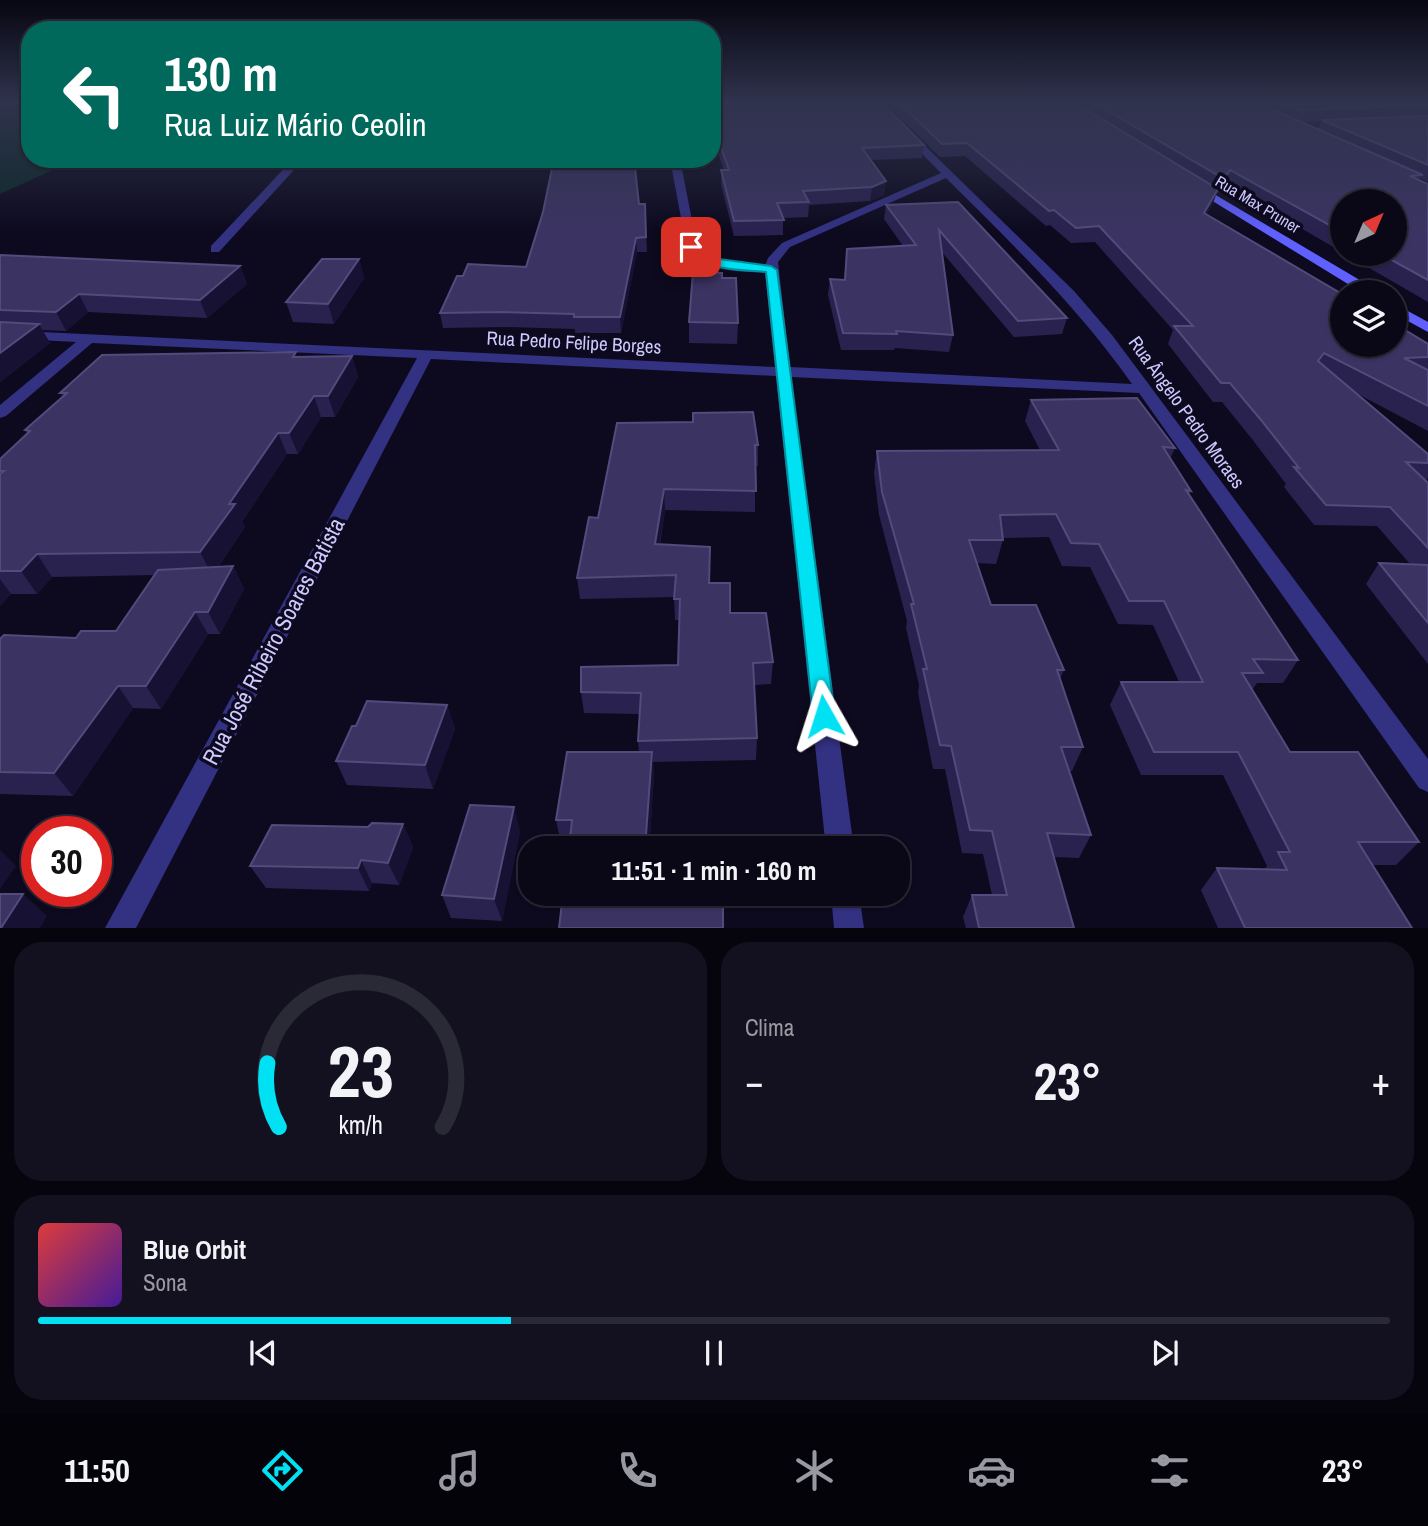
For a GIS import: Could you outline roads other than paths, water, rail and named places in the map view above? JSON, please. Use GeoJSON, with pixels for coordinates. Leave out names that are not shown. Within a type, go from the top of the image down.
{"type":"FeatureCollection","features":[{"type":"Feature","properties":{"kind":"street","name":"Rua Ângelo Pedro Moraes"},"geometry":{"type":"LineString","coordinates":[[917,144],[1069,294],[1107,338],[1428,780]]}},
{"type":"Feature","properties":{"kind":"street"},"geometry":{"type":"LineString","coordinates":[[215,249],[291,168]]}},
{"type":"Feature","properties":{"kind":"street"},"geometry":{"type":"LineString","coordinates":[[678,168],[690,238],[696,254],[717,263],[771,270]]}},
{"type":"Feature","properties":{"kind":"street"},"geometry":{"type":"LineString","coordinates":[[837,836],[772,261],[786,246],[947,174]]}},
{"type":"Feature","properties":{"kind":"street","name":"Rua Max Pruner"},"geometry":{"type":"LineString","coordinates":[[1184,179],[1350,280]]}},
{"type":"Feature","properties":{"kind":"street"},"geometry":{"type":"LineString","coordinates":[[1407,315],[1428,328]]}},
{"type":"Feature","properties":{"kind":"street","name":"Rua Pedro Felipe Borges"},"geometry":{"type":"LineString","coordinates":[[0,334],[1146,389]]}},
{"type":"Feature","properties":{"kind":"street"},"geometry":{"type":"LineString","coordinates":[[0,413],[89,338]]}},
{"type":"Feature","properties":{"kind":"street","name":"Rua José Ribeiro Soares Batista"},"geometry":{"type":"LineString","coordinates":[[120,928],[426,355]]}},
{"type":"Feature","properties":{"kind":"street"},"geometry":{"type":"LineString","coordinates":[[846,906],[849,928]]}}]}
